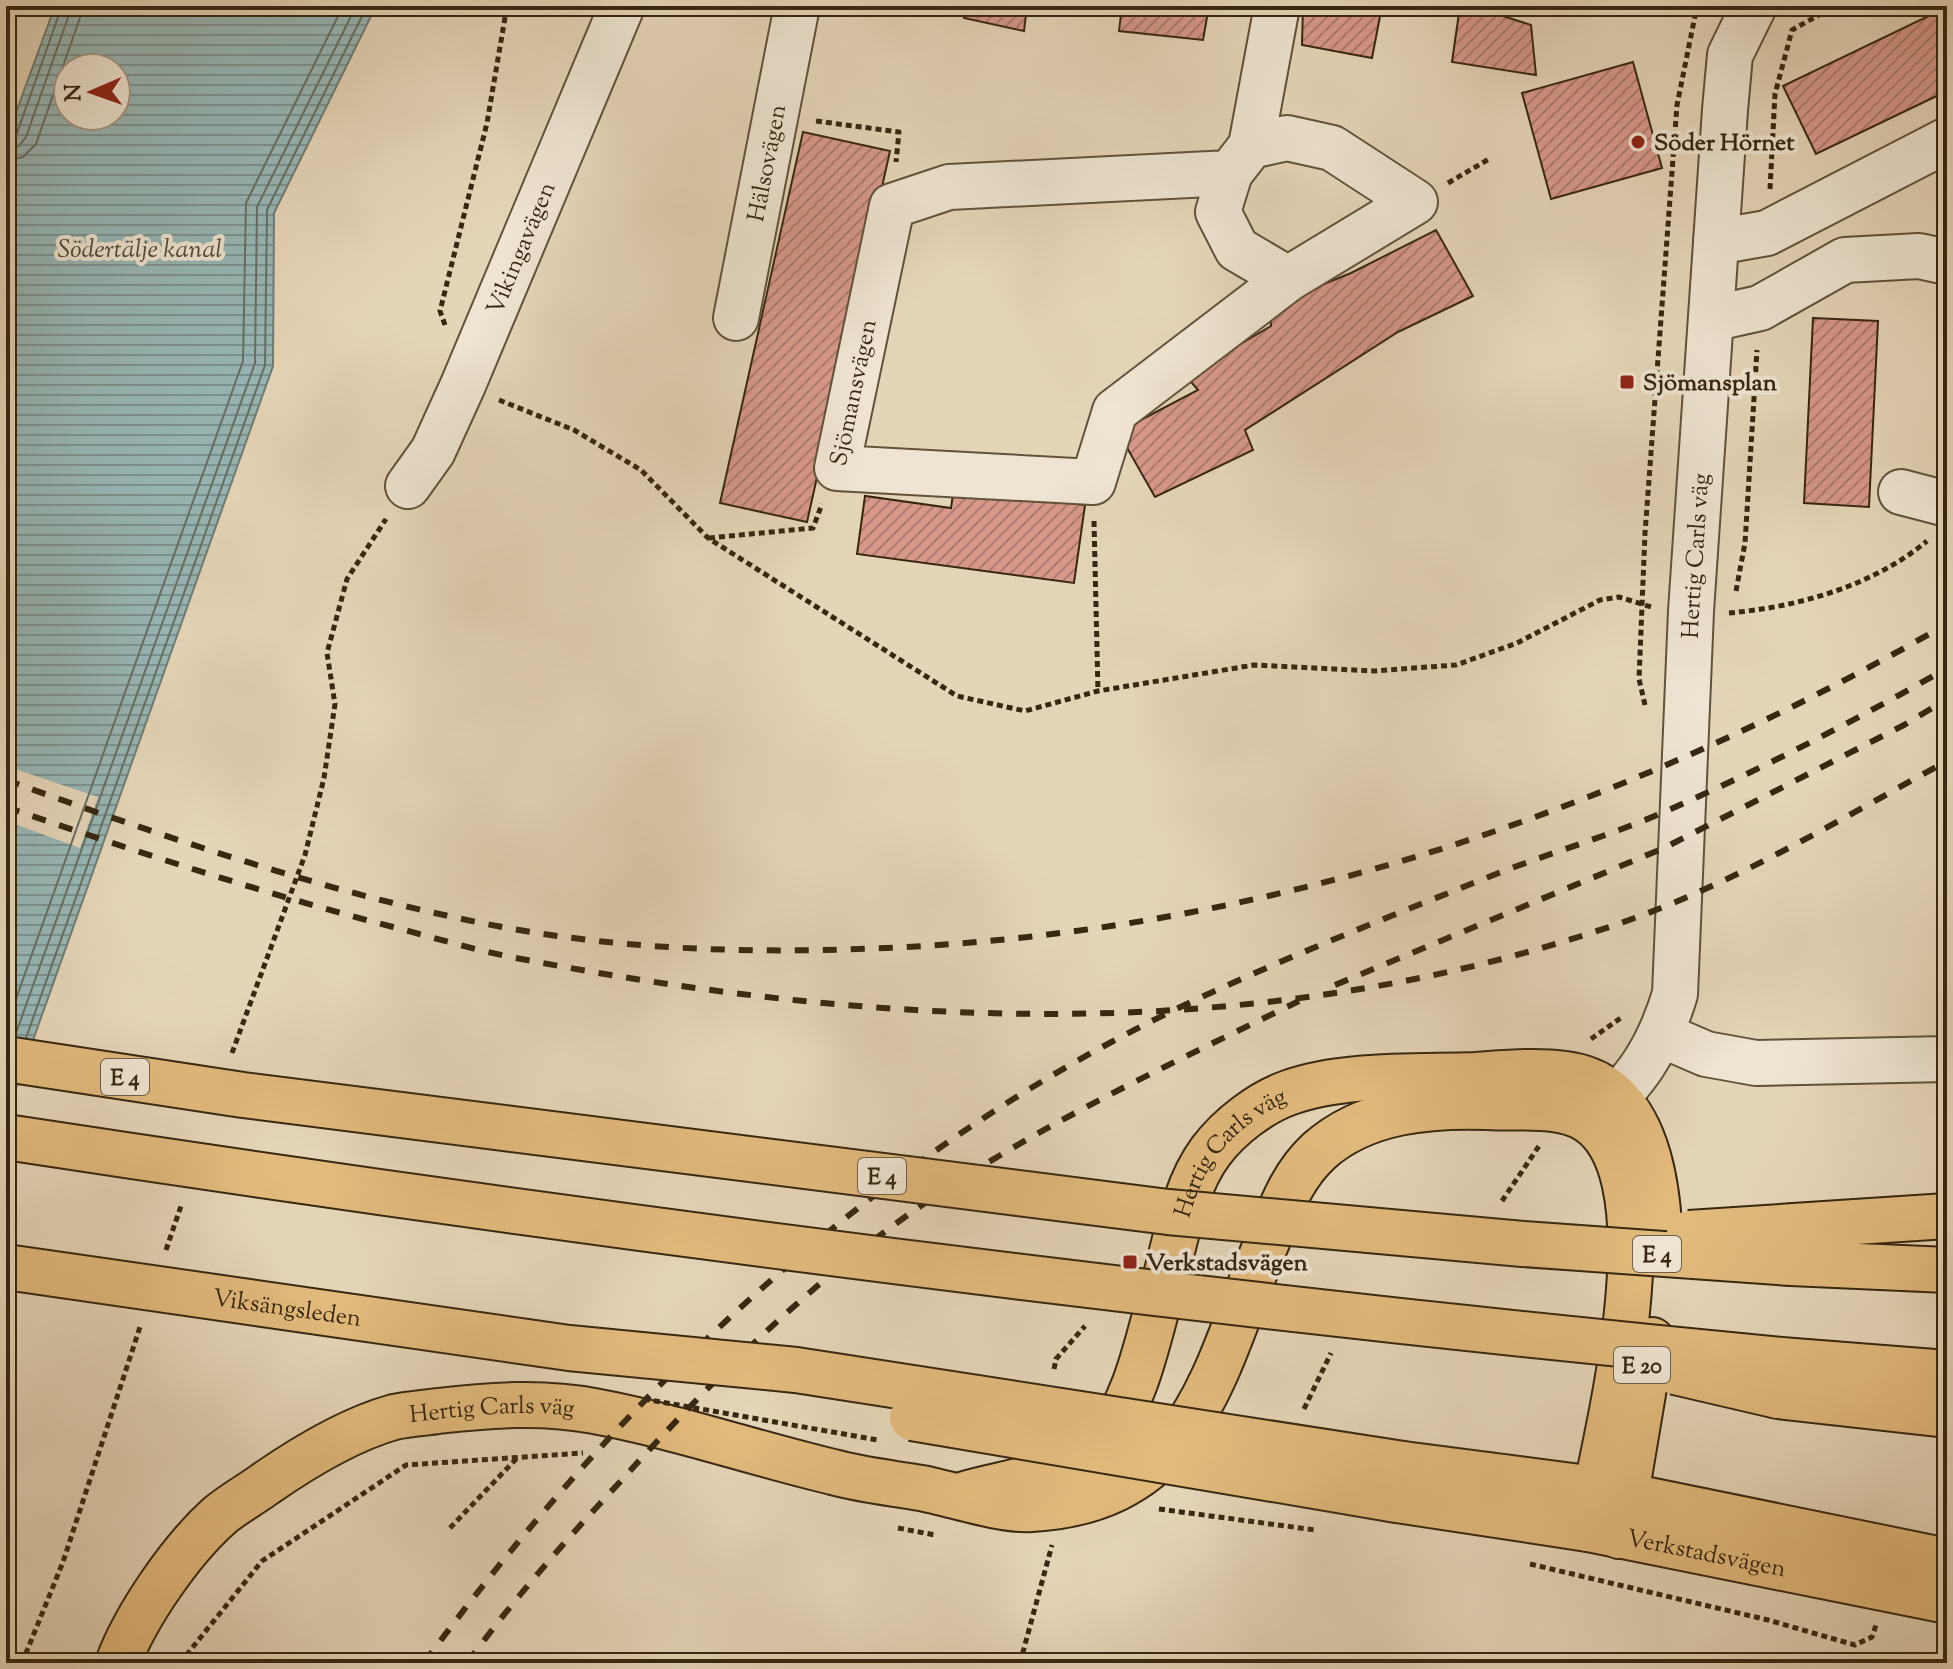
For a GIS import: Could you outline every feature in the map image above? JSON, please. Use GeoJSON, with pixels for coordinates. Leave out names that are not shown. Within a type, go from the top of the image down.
{"type":"FeatureCollection","features":[{"type":"Feature","properties":{"kind":"main road","name":"E 4"},"geometry":{"type":"LineString","coordinates":[[6,1059],[243,1095],[1168,1212],[1523,1244],[1793,1244]]}},
{"type":"Feature","properties":{"kind":"main road","name":"Hertig Carls väg"},"geometry":{"type":"LineString","coordinates":[[963,1495],[1069,1465],[1103,1440],[1126,1405],[1188,1198],[1210,1151],[1244,1118],[1288,1093],[1407,1076],[1551,1072],[1584,1076],[1605,1110],[1628,1194],[1633,1228],[1607,1512]]}},
{"type":"Feature","properties":{"kind":"main road","name":"Hertig Carls väg"},"geometry":{"type":"LineString","coordinates":[[118,1663],[126,1643],[166,1578],[218,1517],[300,1460],[393,1417],[492,1404],[591,1410],[841,1474],[963,1495],[1024,1510],[1101,1498],[1144,1476],[1187,1427],[1215,1380],[1293,1180],[1321,1149],[1359,1126],[1402,1110],[1465,1106],[1605,1110]]}},
{"type":"Feature","properties":{"kind":"main road","name":"E 20"},"geometry":{"type":"LineString","coordinates":[[6,1137],[933,1268],[1505,1333],[1780,1378],[1947,1415]]}},
{"type":"Feature","properties":{"kind":"main road"},"geometry":{"type":"LineString","coordinates":[[1793,1244],[1947,1216]]}},
{"type":"Feature","properties":{"kind":"main road"},"geometry":{"type":"LineString","coordinates":[[1793,1244],[1947,1270]]}},
{"type":"Feature","properties":{"kind":"main road","name":"Viksängsleden"},"geometry":{"type":"LineString","coordinates":[[6,1267],[569,1348]]}},
{"type":"Feature","properties":{"kind":"main road","name":"Verkstadsvägen"},"geometry":{"type":"LineString","coordinates":[[569,1348],[796,1370],[1400,1482],[1947,1561]]}},
{"type":"Feature","properties":{"kind":"main road"},"geometry":{"type":"LineString","coordinates":[[1780,1378],[1947,1373]]}},
{"type":"Feature","properties":{"kind":"main road","name":"Verkstadsvägen"},"geometry":{"type":"LineString","coordinates":[[1607,1512],[1947,1601]]}},
{"type":"Feature","properties":{"kind":"street","name":"Vikingavägen"},"geometry":{"type":"LineString","coordinates":[[408,486],[433,451],[463,385],[622,6]]}},
{"type":"Feature","properties":{"kind":"street","name":"Hälsovägen"},"geometry":{"type":"LineString","coordinates":[[736,318],[797,6]]}},
{"type":"Feature","properties":{"kind":"street"},"geometry":{"type":"LineString","coordinates":[[1277,6],[1241,159],[1218,212],[1237,249],[1288,279]]}},
{"type":"Feature","properties":{"kind":"street","name":"Hertig Carls väg"},"geometry":{"type":"LineString","coordinates":[[1605,1110],[1635,1079],[1662,1035],[1675,994],[1691,611],[1730,55],[1754,6]]}},
{"type":"Feature","properties":{"kind":"street"},"geometry":{"type":"LineString","coordinates":[[892,206],[949,187],[1241,159],[1287,138],[1332,148],[1415,202],[1288,279],[1115,411],[1093,482]]}},
{"type":"Feature","properties":{"kind":"street"},"geometry":{"type":"LineString","coordinates":[[1716,242],[1767,233],[1947,140]]}},
{"type":"Feature","properties":{"kind":"street","name":"Sjömansvägen"},"geometry":{"type":"LineString","coordinates":[[892,206],[837,468],[1093,482]]}},
{"type":"Feature","properties":{"kind":"street"},"geometry":{"type":"LineString","coordinates":[[1711,319],[1760,308],[1845,260],[1919,256],[1947,262]]}},
{"type":"Feature","properties":{"kind":"street"},"geometry":{"type":"LineString","coordinates":[[1901,492],[1942,518]]}},
{"type":"Feature","properties":{"kind":"street"},"geometry":{"type":"LineString","coordinates":[[1662,1035],[1706,1054],[1756,1063],[1947,1059]]}},
{"type":"Feature","properties":{"kind":"path"},"geometry":{"type":"LineString","coordinates":[[6,32],[16,6]]}},
{"type":"Feature","properties":{"kind":"path"},"geometry":{"type":"LineString","coordinates":[[507,6],[487,123],[440,311],[463,385],[574,430],[641,470],[708,538],[957,696],[1025,711],[1098,691],[1254,665],[1374,671],[1456,665],[1517,643],[1600,600],[1619,597],[1643,606],[1645,533],[1677,105],[1697,6]]}},
{"type":"Feature","properties":{"kind":"path"},"geometry":{"type":"LineString","coordinates":[[776,115],[899,132],[892,206]]}},
{"type":"Feature","properties":{"kind":"path"},"geometry":{"type":"LineString","coordinates":[[708,538],[813,528],[837,468]]}},
{"type":"Feature","properties":{"kind":"path"},"geometry":{"type":"LineString","coordinates":[[1093,482],[1098,691]]}},
{"type":"Feature","properties":{"kind":"path"},"geometry":{"type":"LineString","coordinates":[[231,1057],[305,855],[324,778],[335,704],[327,653],[347,579],[408,486]]}},
{"type":"Feature","properties":{"kind":"path"},"geometry":{"type":"LineString","coordinates":[[1731,613],[1834,593],[1909,556],[1942,518]]}},
{"type":"Feature","properties":{"kind":"path"},"geometry":{"type":"LineString","coordinates":[[22,1663],[63,1562],[147,1308]]}},
{"type":"Feature","properties":{"kind":"path"},"geometry":{"type":"LineString","coordinates":[[125,1320],[156,1325]]}},
{"type":"Feature","properties":{"kind":"path"},"geometry":{"type":"LineString","coordinates":[[638,1398],[883,1441]]}},
{"type":"Feature","properties":{"kind":"path"},"geometry":{"type":"LineString","coordinates":[[180,1663],[262,1561],[406,1465],[585,1453]]}},
{"type":"Feature","properties":{"kind":"path"},"geometry":{"type":"LineString","coordinates":[[450,1528],[518,1457]]}},
{"type":"Feature","properties":{"kind":"path"},"geometry":{"type":"LineString","coordinates":[[1153,1508],[1326,1532]]}},
{"type":"Feature","properties":{"kind":"path"},"geometry":{"type":"LineString","coordinates":[[1515,1561],[1768,1620],[1855,1645],[1872,1637],[1881,1613]]}},
{"type":"Feature","properties":{"kind":"water","name":"Södertälje kanal"},"geometry":{"type":"Polygon","coordinates":[[[55,6],[376,6],[274,213],[273,366],[6,1116],[6,140],[55,6]]]}},
{"type":"Feature","properties":{"kind":"pier"},"geometry":{"type":"Polygon","coordinates":[[[6,766],[98,797],[80,848],[6,821],[6,766]]]}},
{"type":"Feature","properties":{"kind":"building"},"geometry":{"type":"Polygon","coordinates":[[[966,6],[1027,6],[1024,31],[964,18],[966,6]]]}},
{"type":"Feature","properties":{"kind":"building"},"geometry":{"type":"Polygon","coordinates":[[[1122,6],[1209,6],[1203,40],[1119,31],[1122,6]]]}},
{"type":"Feature","properties":{"kind":"building"},"geometry":{"type":"Polygon","coordinates":[[[1303,6],[1382,6],[1372,58],[1302,45],[1303,6]]]}},
{"type":"Feature","properties":{"kind":"building"},"geometry":{"type":"Polygon","coordinates":[[[1460,6],[1471,6],[1531,25],[1536,75],[1452,62],[1460,6]]]}},
{"type":"Feature","properties":{"kind":"building"},"geometry":{"type":"Polygon","coordinates":[[[1947,7],[1947,91],[1816,154],[1783,86],[1947,7]]]}},
{"type":"Feature","properties":{"kind":"building"},"geometry":{"type":"Polygon","coordinates":[[[1633,62],[1662,168],[1551,199],[1522,93],[1633,62]]]}},
{"type":"Feature","properties":{"kind":"building"},"geometry":{"type":"Polygon","coordinates":[[[803,132],[890,151],[807,522],[720,503],[803,132]]]}},
{"type":"Feature","properties":{"kind":"building"},"geometry":{"type":"Polygon","coordinates":[[[1436,230],[1473,296],[1398,332],[1245,430],[1253,450],[1155,497],[1118,432],[1198,390],[1186,376],[1271,326],[1270,306],[1351,273],[1436,230]]]}},
{"type":"Feature","properties":{"kind":"building"},"geometry":{"type":"Polygon","coordinates":[[[1813,318],[1878,321],[1869,507],[1804,503],[1813,318]]]}},
{"type":"Feature","properties":{"kind":"building"},"geometry":{"type":"Polygon","coordinates":[[[954,487],[1085,505],[1074,583],[857,554],[865,496],[951,508],[954,487]]]}},
{"type":"Feature","properties":{"kind":"railway"},"geometry":{"type":"LineString","coordinates":[[6,780],[193,845],[321,884],[449,916],[556,936],[728,950],[858,949],[1003,940],[1146,920],[1285,892],[1422,855],[1557,809],[1689,755],[1819,693],[1947,624]]}},
{"type":"Feature","properties":{"kind":"railway"},"geometry":{"type":"LineString","coordinates":[[424,1663],[502,1562],[585,1465],[673,1372],[766,1284],[865,1203],[968,1128],[1077,1061],[1191,1002],[1416,906],[1657,815],[1804,746],[1947,668]]}},
{"type":"Feature","properties":{"kind":"railway"},"geometry":{"type":"LineString","coordinates":[[1335,985],[1664,848],[1904,725],[1947,699]]}},
{"type":"Feature","properties":{"kind":"railway"},"geometry":{"type":"LineString","coordinates":[[6,807],[247,886],[511,957],[649,981],[787,999],[926,1011],[1064,1014],[1202,1008],[1340,992],[1477,965],[1612,926],[1699,892],[1783,851],[1947,761]]}},
{"type":"Feature","properties":{"kind":"railway"},"geometry":{"type":"LineString","coordinates":[[467,1663],[560,1549],[695,1401],[775,1323],[861,1250],[952,1185],[1036,1134],[1299,1001]]}},
{"type":"Feature","properties":{"kind":"place","name":"Söder Hörnet"},"geometry":{"type":"Point","coordinates":[1638,142]}},
{"type":"Feature","properties":{"kind":"place","name":"Sjömansplan"},"geometry":{"type":"Point","coordinates":[1627,382]}},
{"type":"Feature","properties":{"kind":"place","name":"Verkstadsvägen"},"geometry":{"type":"Point","coordinates":[1130,1262]}}]}
